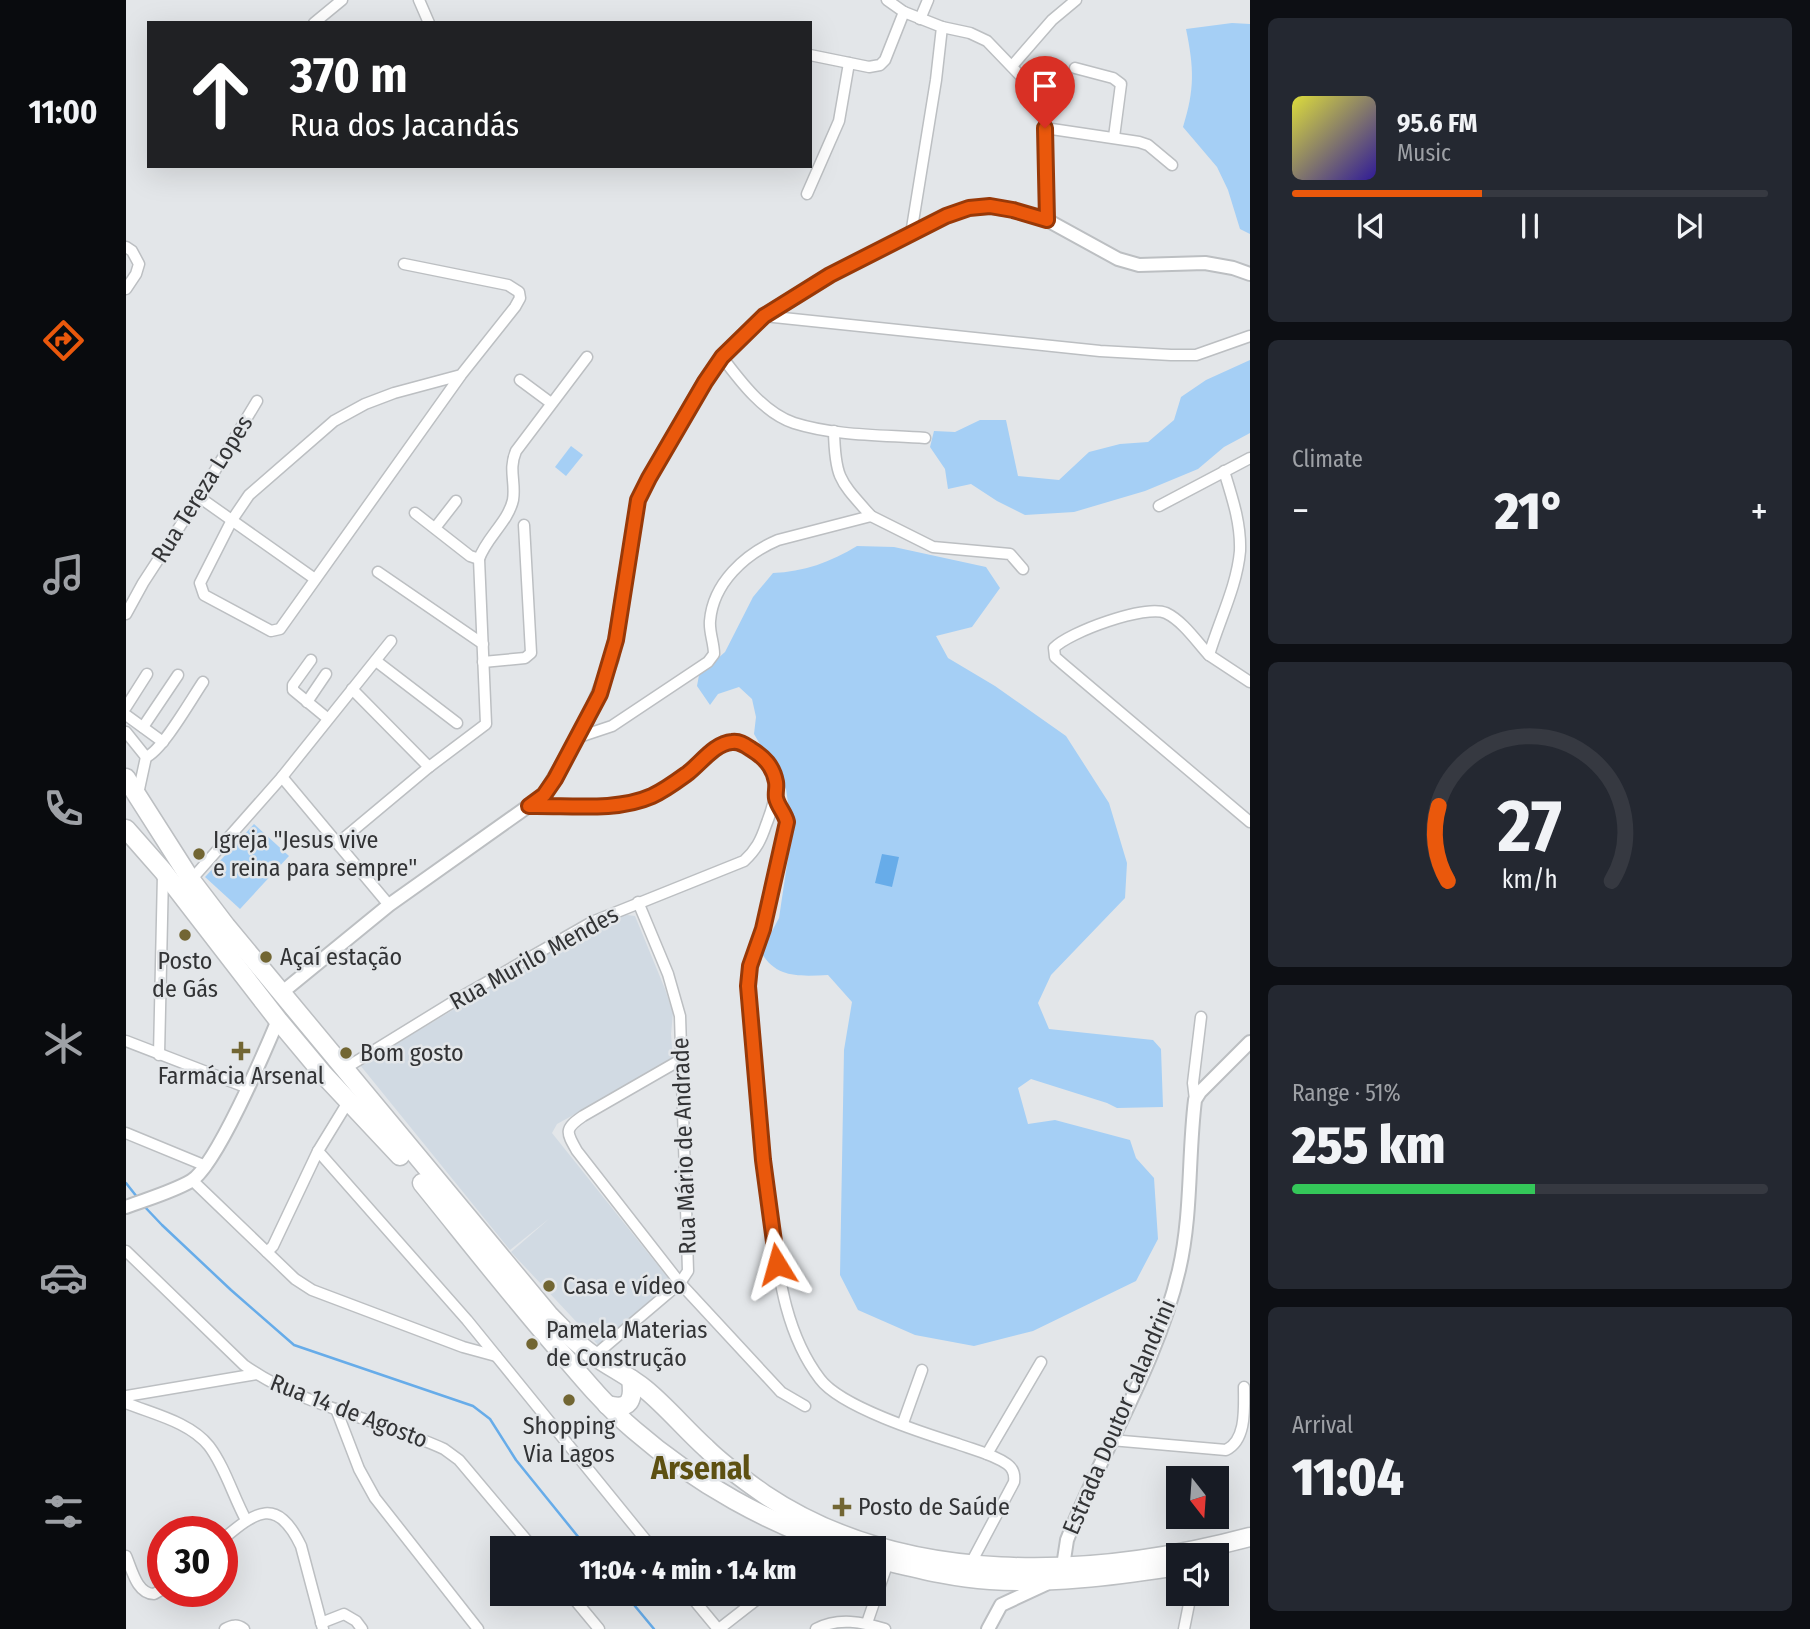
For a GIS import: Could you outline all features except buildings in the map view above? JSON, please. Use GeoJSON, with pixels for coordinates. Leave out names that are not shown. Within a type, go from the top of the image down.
{"type":"FeatureCollection","features":[{"type":"Feature","properties":{"kind":"highway"},"geometry":{"type":"LineString","coordinates":[[126,778],[191,880],[280,994],[549,1315],[594,1356],[657,1399],[728,1468],[804,1518],[844,1536],[899,1553],[1059,1573],[1140,1572],[1166,1568]]}},
{"type":"Feature","properties":{"kind":"highway"},"geometry":{"type":"LineString","coordinates":[[126,829],[163,871],[278,1020],[348,1102],[390,1143],[520,1307],[607,1405],[665,1455],[713,1488],[809,1536]]}},
{"type":"Feature","properties":{"kind":"highway"},"geometry":{"type":"LineString","coordinates":[[607,1405],[624,1406],[631,1400],[631,1379]]}},
{"type":"Feature","properties":{"kind":"highway"},"geometry":{"type":"LineString","coordinates":[[1229,1548],[1250,1537]]}},
{"type":"Feature","properties":{"kind":"highway"},"geometry":{"type":"LineString","coordinates":[[1229,1552],[1250,1549]]}},
{"type":"Feature","properties":{"kind":"highway"},"geometry":{"type":"LineString","coordinates":[[886,1561],[934,1572],[990,1580],[1166,1557]]}},
{"type":"Feature","properties":{"kind":"street"},"geometry":{"type":"LineString","coordinates":[[316,21],[342,0]]}},
{"type":"Feature","properties":{"kind":"street"},"geometry":{"type":"LineString","coordinates":[[419,0],[428,21]]}},
{"type":"Feature","properties":{"kind":"street"},"geometry":{"type":"LineString","coordinates":[[887,0],[920,19],[970,33],[987,41],[1040,96],[1044,105],[1047,220]]}},
{"type":"Feature","properties":{"kind":"street"},"geometry":{"type":"LineString","coordinates":[[920,19],[928,0]]}},
{"type":"Feature","properties":{"kind":"street"},"geometry":{"type":"LineString","coordinates":[[1012,66],[1052,20],[1076,0]]}},
{"type":"Feature","properties":{"kind":"street"},"geometry":{"type":"LineString","coordinates":[[812,55],[869,67],[880,65],[885,60],[904,12]]}},
{"type":"Feature","properties":{"kind":"street"},"geometry":{"type":"LineString","coordinates":[[911,234],[942,27]]}},
{"type":"Feature","properties":{"kind":"street"},"geometry":{"type":"LineString","coordinates":[[807,194],[839,121],[849,63]]}},
{"type":"Feature","properties":{"kind":"street"},"geometry":{"type":"LineString","coordinates":[[1075,68],[1113,78],[1121,84],[1114,137]]}},
{"type":"Feature","properties":{"kind":"street"},"geometry":{"type":"LineString","coordinates":[[1045,128],[1114,137],[1148,145],[1172,165]]}},
{"type":"Feature","properties":{"kind":"street"},"geometry":{"type":"LineString","coordinates":[[280,994],[389,905],[544,795],[579,737],[600,694],[612,659],[638,500],[699,392],[722,357],[764,316],[830,275],[946,216],[969,208],[990,206],[1047,220],[1118,259],[1139,265],[1205,263],[1250,274]]}},
{"type":"Feature","properties":{"kind":"street"},"geometry":{"type":"LineString","coordinates":[[126,247],[132,251],[139,264],[126,289]]}},
{"type":"Feature","properties":{"kind":"street"},"geometry":{"type":"LineString","coordinates":[[404,264],[508,285],[519,292],[520,298],[461,375],[282,627],[275,631],[204,594],[200,583],[232,520],[257,487],[334,421],[347,412],[394,393],[461,375]]}},
{"type":"Feature","properties":{"kind":"street"},"geometry":{"type":"LineString","coordinates":[[764,316],[1100,351],[1171,355],[1196,355],[1250,336]]}},
{"type":"Feature","properties":{"kind":"street"},"geometry":{"type":"LineString","coordinates":[[338,843],[429,767],[486,724],[479,559],[485,544],[513,500],[511,462],[516,450],[587,357]]}},
{"type":"Feature","properties":{"kind":"street"},"geometry":{"type":"LineString","coordinates":[[722,357],[760,401],[793,423],[834,431],[925,438]]}},
{"type":"Feature","properties":{"kind":"street"},"geometry":{"type":"LineString","coordinates":[[520,380],[551,403]]}},
{"type":"Feature","properties":{"kind":"street","name":"Rua Tereza Lopes"},"geometry":{"type":"LineString","coordinates":[[126,614],[257,401]]}},
{"type":"Feature","properties":{"kind":"street"},"geometry":{"type":"LineString","coordinates":[[834,431],[836,470],[846,488],[871,516],[933,547],[1010,554],[1023,569]]}},
{"type":"Feature","properties":{"kind":"street"},"geometry":{"type":"LineString","coordinates":[[1159,506],[1250,458]]}},
{"type":"Feature","properties":{"kind":"street"},"geometry":{"type":"LineString","coordinates":[[1209,655],[1238,566],[1240,547],[1237,513],[1224,471]]}},
{"type":"Feature","properties":{"kind":"street"},"geometry":{"type":"LineString","coordinates":[[199,497],[315,579]]}},
{"type":"Feature","properties":{"kind":"street"},"geometry":{"type":"LineString","coordinates":[[435,528],[456,501]]}},
{"type":"Feature","properties":{"kind":"street"},"geometry":{"type":"LineString","coordinates":[[415,513],[470,556],[479,559]]}},
{"type":"Feature","properties":{"kind":"street"},"geometry":{"type":"LineString","coordinates":[[579,737],[612,726],[708,662],[714,654],[710,620],[716,595],[734,570],[766,545],[871,516]]}},
{"type":"Feature","properties":{"kind":"street"},"geometry":{"type":"LineString","coordinates":[[483,662],[525,658],[531,653],[524,525]]}},
{"type":"Feature","properties":{"kind":"street"},"geometry":{"type":"LineString","coordinates":[[378,572],[483,644]]}},
{"type":"Feature","properties":{"kind":"street"},"geometry":{"type":"LineString","coordinates":[[1250,682],[1209,655],[1165,612],[1153,611],[1115,618],[1082,631],[1054,648],[1055,657],[1250,822]]}},
{"type":"Feature","properties":{"kind":"street"},"geometry":{"type":"LineString","coordinates":[[191,880],[282,777],[391,641]]}},
{"type":"Feature","properties":{"kind":"street"},"geometry":{"type":"LineString","coordinates":[[311,660],[292,685],[295,693],[327,718]]}},
{"type":"Feature","properties":{"kind":"street"},"geometry":{"type":"LineString","coordinates":[[376,661],[457,723]]}},
{"type":"Feature","properties":{"kind":"street"},"geometry":{"type":"LineString","coordinates":[[126,707],[147,674]]}},
{"type":"Feature","properties":{"kind":"street"},"geometry":{"type":"LineString","coordinates":[[307,702],[327,674]]}},
{"type":"Feature","properties":{"kind":"street"},"geometry":{"type":"LineString","coordinates":[[146,757],[128,739],[141,726],[178,675]]}},
{"type":"Feature","properties":{"kind":"street"},"geometry":{"type":"LineString","coordinates":[[146,757],[154,753],[163,742],[203,682]]}},
{"type":"Feature","properties":{"kind":"street"},"geometry":{"type":"LineString","coordinates":[[352,689],[429,767]]}},
{"type":"Feature","properties":{"kind":"street"},"geometry":{"type":"LineString","coordinates":[[126,715],[163,742]]}},
{"type":"Feature","properties":{"kind":"street"},"geometry":{"type":"LineString","coordinates":[[529,806],[629,803],[652,796],[690,772],[718,747],[733,741],[742,743],[766,760],[772,769],[776,783],[776,800],[786,815],[787,822],[763,929],[750,966],[748,986],[763,1160],[783,1294],[804,1352],[820,1379],[831,1391],[850,1403],[987,1454],[1009,1465],[1015,1475],[1014,1482],[971,1563]]}},
{"type":"Feature","properties":{"kind":"street"},"geometry":{"type":"LineString","coordinates":[[138,796],[146,757]]}},
{"type":"Feature","properties":{"kind":"street"},"geometry":{"type":"LineString","coordinates":[[282,777],[389,905]]}},
{"type":"Feature","properties":{"kind":"street","name":"Rua Murilo Mendes"},"geometry":{"type":"LineString","coordinates":[[344,1069],[461,997],[592,922],[734,866],[755,851],[776,800]]}},
{"type":"Feature","properties":{"kind":"street"},"geometry":{"type":"LineString","coordinates":[[159,1055],[163,871]]}},
{"type":"Feature","properties":{"kind":"street","name":"Rua Mário de Andrade"},"geometry":{"type":"LineString","coordinates":[[594,1356],[680,1283],[688,1271],[682,1059],[677,1002],[638,902]]}},
{"type":"Feature","properties":{"kind":"street","name":"Estrada Doutor Calandrini"},"geometry":{"type":"LineString","coordinates":[[1059,1573],[1067,1540],[1151,1353],[1179,1269],[1190,1199],[1195,1100],[1193,1083],[1201,1017]]}},
{"type":"Feature","properties":{"kind":"street"},"geometry":{"type":"LineString","coordinates":[[126,1207],[192,1180],[206,1166],[248,1088],[278,1020]]}},
{"type":"Feature","properties":{"kind":"street"},"geometry":{"type":"LineString","coordinates":[[126,1041],[248,1088]]}},
{"type":"Feature","properties":{"kind":"street"},"geometry":{"type":"LineString","coordinates":[[1195,1100],[1250,1042]]}},
{"type":"Feature","properties":{"kind":"street"},"geometry":{"type":"LineString","coordinates":[[682,1059],[583,1116],[569,1127],[568,1133],[577,1151],[680,1283],[781,1392],[804,1406]]}},
{"type":"Feature","properties":{"kind":"street"},"geometry":{"type":"LineString","coordinates":[[267,1252],[318,1151],[348,1102]]}},
{"type":"Feature","properties":{"kind":"street"},"geometry":{"type":"LineString","coordinates":[[126,1133],[206,1166]]}},
{"type":"Feature","properties":{"kind":"street"},"geometry":{"type":"LineString","coordinates":[[318,1151],[496,1356],[642,1536]]}},
{"type":"Feature","properties":{"kind":"street"},"geometry":{"type":"LineString","coordinates":[[192,1180],[295,1279],[312,1290],[463,1347],[496,1356]]}},
{"type":"Feature","properties":{"kind":"street","name":"Rua 14 de Agosto"},"geometry":{"type":"LineString","coordinates":[[126,1251],[244,1365],[257,1374],[336,1409],[444,1449],[467,1468],[523,1536]]}},
{"type":"Feature","properties":{"kind":"street"},"geometry":{"type":"LineString","coordinates":[[987,1454],[1041,1362]]}},
{"type":"Feature","properties":{"kind":"street"},"geometry":{"type":"LineString","coordinates":[[903,1423],[922,1370]]}},
{"type":"Feature","properties":{"kind":"street"},"geometry":{"type":"LineString","coordinates":[[126,1396],[257,1374]]}},
{"type":"Feature","properties":{"kind":"street"},"geometry":{"type":"LineString","coordinates":[[1111,1440],[1226,1450],[1236,1444],[1240,1436],[1244,1387]]}},
{"type":"Feature","properties":{"kind":"street"},"geometry":{"type":"LineString","coordinates":[[126,1403],[179,1424],[208,1445],[246,1520]]}},
{"type":"Feature","properties":{"kind":"street"},"geometry":{"type":"LineString","coordinates":[[336,1409],[359,1469],[375,1498],[478,1629]]}},
{"type":"Feature","properties":{"kind":"street"},"geometry":{"type":"LineString","coordinates":[[238,1527],[260,1513],[279,1516],[297,1538],[305,1557],[322,1626],[344,1614],[356,1621],[362,1629]]}},
{"type":"Feature","properties":{"kind":"street"},"geometry":{"type":"LineString","coordinates":[[126,1556],[139,1585],[147,1592]]}},
{"type":"Feature","properties":{"kind":"street"},"geometry":{"type":"LineString","coordinates":[[988,1629],[1001,1605],[1059,1573]]}},
{"type":"Feature","properties":{"kind":"street"},"geometry":{"type":"LineString","coordinates":[[990,1580],[1001,1605]]}},
{"type":"Feature","properties":{"kind":"street"},"geometry":{"type":"LineString","coordinates":[[580,1606],[599,1629]]}},
{"type":"Feature","properties":{"kind":"street"},"geometry":{"type":"LineString","coordinates":[[699,1606],[718,1629],[748,1606]]}},
{"type":"Feature","properties":{"kind":"street"},"geometry":{"type":"LineString","coordinates":[[867,1623],[871,1606]]}},
{"type":"Feature","properties":{"kind":"street"},"geometry":{"type":"LineString","coordinates":[[1184,1629],[1189,1606]]}},
{"type":"Feature","properties":{"kind":"street"},"geometry":{"type":"LineString","coordinates":[[817,1629],[838,1621],[867,1623],[885,1629]]}},
{"type":"Feature","properties":{"kind":"street"},"geometry":{"type":"LineString","coordinates":[[225,1629],[233,1625],[244,1629]]}},
{"type":"Feature","properties":{"kind":"shaded area"},"geometry":{"type":"Polygon","coordinates":[[[1232,23],[1250,24],[1250,234],[1240,229],[1228,190],[1217,167],[1183,127],[1190,101],[1192,78],[1186,29],[1232,23]]]}},
{"type":"Feature","properties":{"kind":"shaded area"},"geometry":{"type":"Polygon","coordinates":[[[1250,360],[1250,433],[1224,447],[1198,469],[1145,491],[1074,512],[1025,515],[971,484],[948,489],[945,469],[930,447],[934,431],[955,432],[980,420],[1006,420],[1018,476],[1059,480],[1089,452],[1120,444],[1148,442],[1174,420],[1181,397],[1206,380],[1250,360]]]}},
{"type":"Feature","properties":{"kind":"shaded area"},"geometry":{"type":"Polygon","coordinates":[[[571,446],[583,455],[566,476],[555,467],[571,446]]]}},
{"type":"Feature","properties":{"kind":"shaded area"},"geometry":{"type":"Polygon","coordinates":[[[857,546],[894,547],[986,567],[1000,588],[972,627],[936,636],[948,658],[995,686],[1066,736],[1109,803],[1127,863],[1125,898],[1051,975],[1038,1003],[1049,1029],[1153,1040],[1161,1049],[1163,1107],[1117,1108],[1031,1079],[1018,1088],[1028,1124],[1055,1120],[1130,1140],[1136,1158],[1154,1178],[1158,1239],[1136,1281],[1033,1331],[974,1346],[915,1335],[858,1310],[840,1275],[844,1050],[852,1002],[828,975],[790,974],[774,967],[761,952],[779,918],[792,831],[786,789],[754,734],[756,717],[752,699],[739,687],[718,694],[710,705],[697,686],[699,675],[725,652],[753,597],[773,573],[816,565],[857,546]]]}},
{"type":"Feature","properties":{"kind":"shaded area"},"geometry":{"type":"Polygon","coordinates":[[[254,824],[289,856],[240,909],[205,877],[254,824]]]}},
{"type":"Feature","properties":{"kind":"shaded area"},"geometry":{"type":"Polygon","coordinates":[[[882,854],[899,857],[892,887],[875,883],[882,854]]]}},
{"type":"Feature","properties":{"kind":"shaded area"},"geometry":{"type":"Polygon","coordinates":[[[620,914],[635,916],[665,989],[673,1013],[673,1060],[557,1124],[552,1133],[672,1283],[600,1347],[511,1252],[550,1218],[510,1250],[360,1065],[610,917],[620,914]]]}},
{"type":"Feature","properties":{"kind":"waterway"},"geometry":{"type":"LineString","coordinates":[[126,1183],[137,1197]]}},
{"type":"Feature","properties":{"kind":"waterway"},"geometry":{"type":"LineString","coordinates":[[143,1205],[231,1290],[294,1345],[473,1406],[490,1419],[516,1460],[577,1536]]}},
{"type":"Feature","properties":{"kind":"waterway"},"geometry":{"type":"LineString","coordinates":[[635,1606],[654,1629]]}},
{"type":"Feature","properties":{"kind":"place","name":"Igreja \"Jesus vive e reina para sempre\""},"geometry":{"type":"Point","coordinates":[199,854]}},
{"type":"Feature","properties":{"kind":"place","name":"Posto de Gás"},"geometry":{"type":"Point","coordinates":[185,935]}},
{"type":"Feature","properties":{"kind":"place","name":"Açaí estação"},"geometry":{"type":"Point","coordinates":[266,957]}},
{"type":"Feature","properties":{"kind":"place","name":"Farmácia Arsenal"},"geometry":{"type":"Point","coordinates":[241,1051]}},
{"type":"Feature","properties":{"kind":"place","name":"Bom gosto"},"geometry":{"type":"Point","coordinates":[346,1053]}},
{"type":"Feature","properties":{"kind":"place","name":"Casa e vídeo"},"geometry":{"type":"Point","coordinates":[549,1286]}},
{"type":"Feature","properties":{"kind":"place","name":"Pamela Materias de Construção"},"geometry":{"type":"Point","coordinates":[532,1344]}},
{"type":"Feature","properties":{"kind":"place","name":"Shopping Via Lagos"},"geometry":{"type":"Point","coordinates":[569,1400]}},
{"type":"Feature","properties":{"kind":"place","name":"Posto de Saúde"},"geometry":{"type":"Point","coordinates":[842,1507]}},
{"type":"Feature","properties":{"kind":"district","name":"Arsenal"},"geometry":{"type":"Point","coordinates":[701,1468]}},
{"type":"Feature","properties":{"kind":"route"},"geometry":{"type":"LineString","coordinates":[[777,1264],[763,1160],[748,986],[750,966],[763,929],[787,822],[786,815],[776,800],[776,783],[772,769],[766,760],[754,751],[733,741],[718,747],[690,772],[652,796],[629,803],[529,806],[544,795],[555,779],[600,694],[616,640],[638,500],[722,357],[764,316],[830,275],[946,216],[969,208],[990,206],[1047,220],[1045,128]]}}]}
